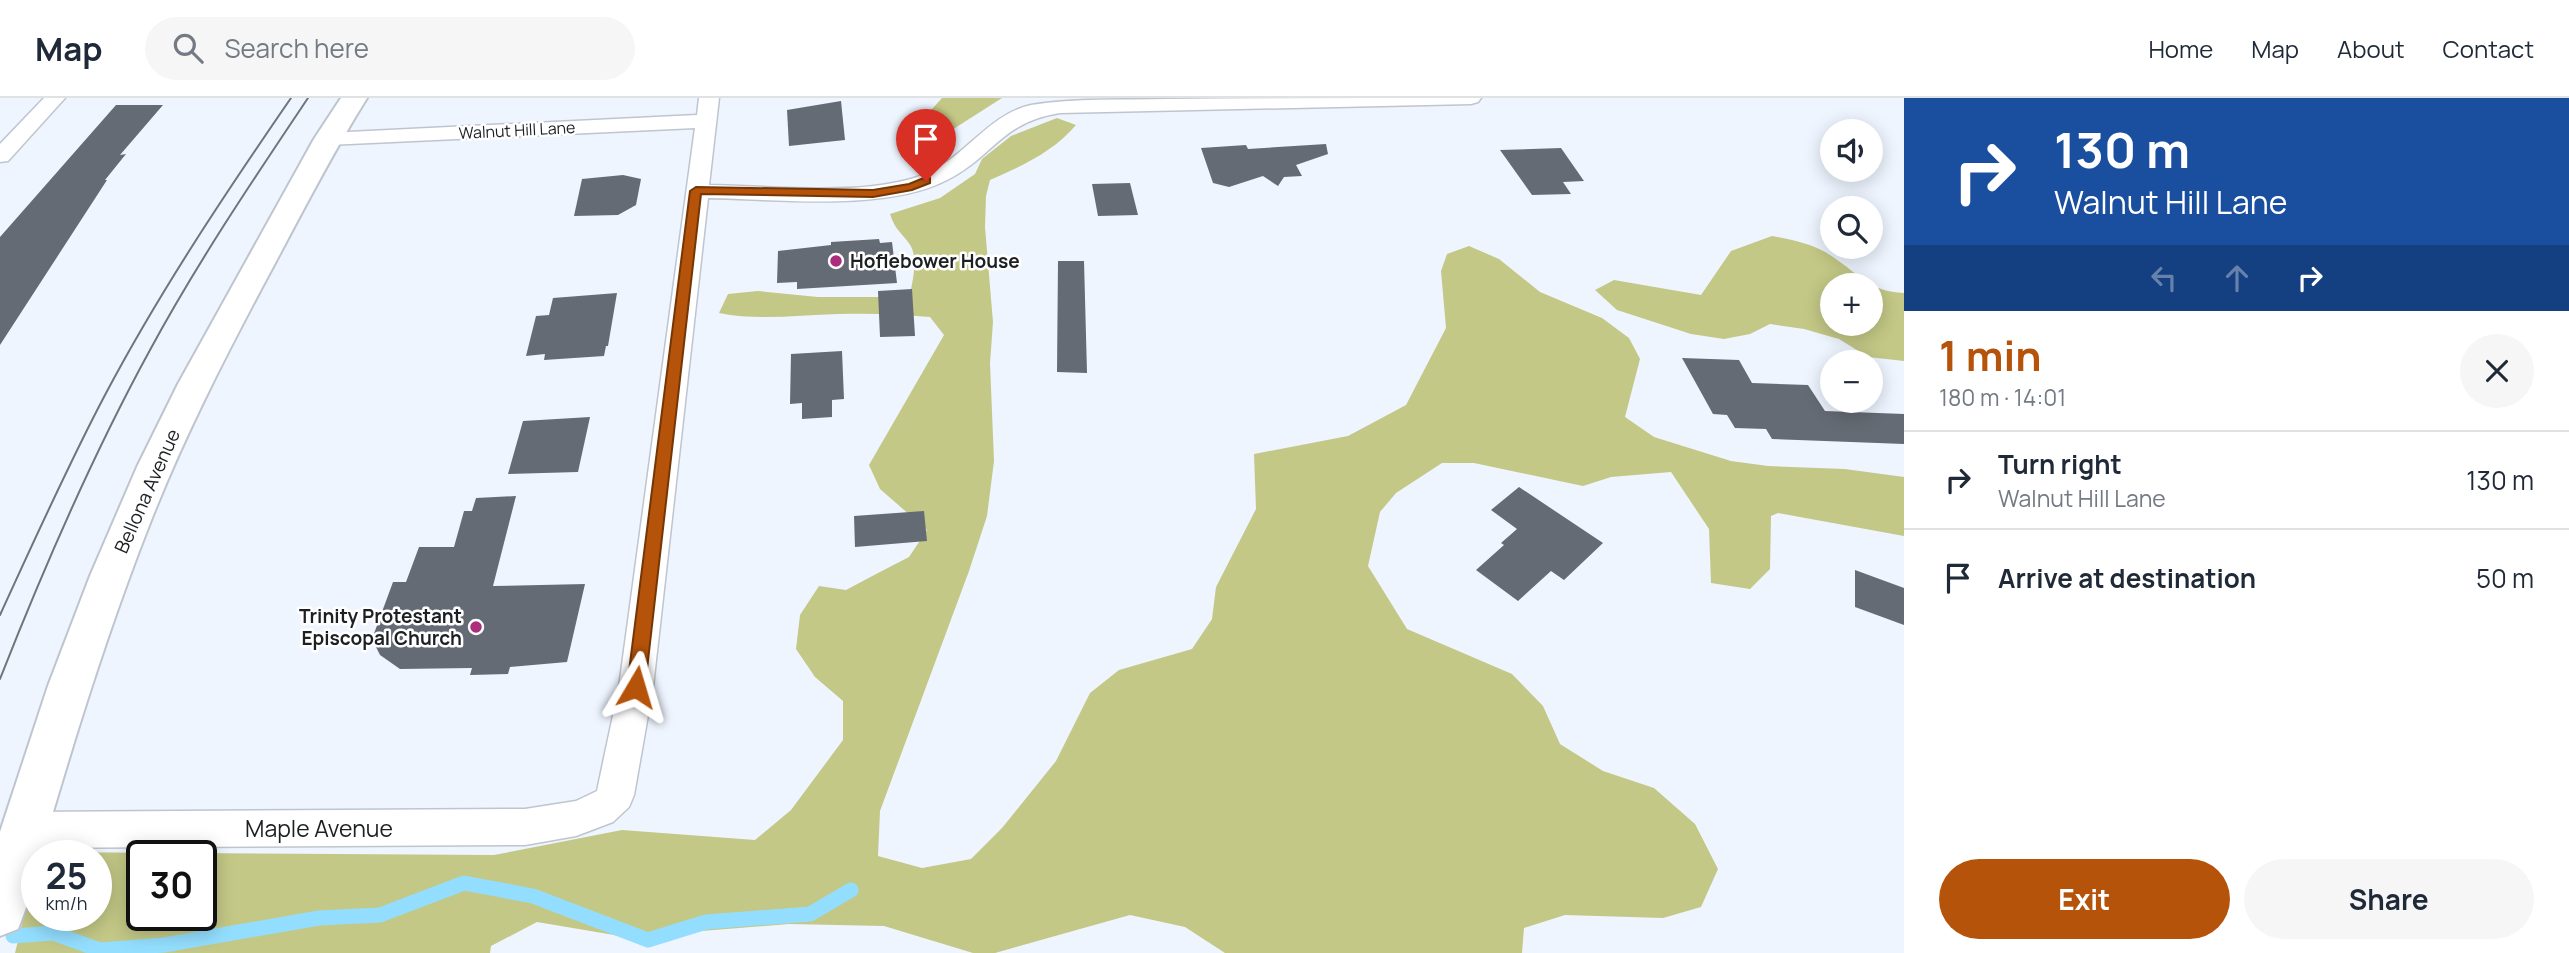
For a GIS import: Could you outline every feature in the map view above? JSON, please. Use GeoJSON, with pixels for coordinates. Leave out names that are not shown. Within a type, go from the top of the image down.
{"type":"FeatureCollection","features":[{"type":"Feature","properties":{"kind":"street"},"geometry":{"type":"LineString","coordinates":[[0,156],[55,98]]}},
{"type":"Feature","properties":{"kind":"street","name":"Bellona Avenue"},"geometry":{"type":"LineString","coordinates":[[0,911],[23,830],[88,635],[146,488],[230,321],[328,139],[354,98]]}},
{"type":"Feature","properties":{"kind":"street"},"geometry":{"type":"LineString","coordinates":[[707,110],[696,191],[873,194],[912,187],[941,175],[1013,119],[1032,111],[1060,107],[1471,98]]}},
{"type":"Feature","properties":{"kind":"street","name":"Walnut Hill Lane"},"geometry":{"type":"LineString","coordinates":[[328,139],[707,110]]}},
{"type":"Feature","properties":{"kind":"street","name":"Maple Avenue"},"geometry":{"type":"LineString","coordinates":[[23,830],[525,827],[599,812],[611,804],[616,794],[636,687],[696,191]]}},
{"type":"Feature","properties":{"kind":"green space"},"geometry":{"type":"Polygon","coordinates":[[[942,98],[1002,98],[944,135],[921,141],[916,127],[942,98]]]}},
{"type":"Feature","properties":{"kind":"green space"},"geometry":{"type":"Polygon","coordinates":[[[1057,118],[1076,125],[1047,151],[990,180],[986,196],[985,227],[993,322],[990,363],[994,461],[987,516],[880,811],[878,856],[922,868],[971,859],[1002,828],[1056,761],[1090,693],[1119,670],[1192,649],[1212,619],[1216,587],[1256,509],[1254,454],[1348,436],[1406,405],[1446,328],[1441,271],[1447,254],[1469,246],[1499,259],[1540,292],[1602,318],[1629,338],[1640,359],[1625,417],[1654,437],[1731,461],[1768,466],[1845,469],[1904,477],[1904,536],[1778,513],[1771,516],[1770,569],[1750,589],[1711,583],[1709,529],[1671,472],[1611,477],[1583,486],[1474,463],[1442,463],[1396,493],[1380,512],[1368,566],[1407,629],[1512,674],[1543,706],[1560,744],[1603,771],[1654,788],[1695,824],[1718,869],[1701,907],[1663,918],[1565,915],[1524,928],[1522,953],[1225,953],[1185,927],[1130,915],[995,953],[973,953],[884,926],[789,924],[626,937],[537,922],[491,946],[490,953],[15,953],[21,928],[21,931],[112,931],[112,852],[126,853],[126,931],[217,931],[217,853],[494,855],[622,830],[755,840],[791,810],[843,740],[843,701],[815,677],[796,649],[800,615],[819,586],[846,590],[909,557],[927,530],[880,489],[869,465],[944,335],[930,317],[861,314],[763,317],[719,313],[728,294],[758,291],[818,297],[910,297],[914,254],[890,214],[940,198],[975,174],[982,159],[1011,136],[1057,118]]]}},
{"type":"Feature","properties":{"kind":"green space"},"geometry":{"type":"Polygon","coordinates":[[[1772,236],[1811,246],[1820,250],[1820,259],[1836,259],[1855,273],[1820,273],[1820,334],[1770,324],[1750,334],[1724,339],[1691,334],[1617,310],[1595,290],[1614,280],[1701,295],[1731,251],[1772,236]]]}},
{"type":"Feature","properties":{"kind":"green space"},"geometry":{"type":"Polygon","coordinates":[[[1883,289],[1904,293],[1904,361],[1883,359],[1883,350],[1857,350],[1828,336],[1883,336],[1883,289]]]}},
{"type":"Feature","properties":{"kind":"building"},"geometry":{"type":"Polygon","coordinates":[[[841,101],[845,140],[789,146],[787,110],[841,101]]]}},
{"type":"Feature","properties":{"kind":"building"},"geometry":{"type":"Polygon","coordinates":[[[116,105],[163,105],[120,155],[126,154],[105,180],[0,345],[0,237],[116,105]]]}},
{"type":"Feature","properties":{"kind":"building"},"geometry":{"type":"Polygon","coordinates":[[[1326,144],[1328,154],[1296,165],[1302,176],[1284,177],[1278,186],[1263,176],[1229,187],[1213,183],[1201,148],[1246,145],[1248,149],[1326,144]]]}},
{"type":"Feature","properties":{"kind":"building"},"geometry":{"type":"Polygon","coordinates":[[[1561,148],[1584,181],[1563,182],[1571,194],[1532,195],[1500,150],[1561,148]]]}},
{"type":"Feature","properties":{"kind":"building"},"geometry":{"type":"Polygon","coordinates":[[[623,175],[641,179],[636,205],[618,215],[574,216],[582,179],[623,175]]]}},
{"type":"Feature","properties":{"kind":"building"},"geometry":{"type":"Polygon","coordinates":[[[1130,183],[1138,215],[1098,216],[1092,184],[1130,183]]]}},
{"type":"Feature","properties":{"kind":"building","name":"Hoflebower House"},"geometry":{"type":"Polygon","coordinates":[[[879,239],[880,243],[892,242],[897,283],[797,289],[797,282],[777,283],[778,251],[831,245],[831,242],[879,239]]]}},
{"type":"Feature","properties":{"kind":"building"},"geometry":{"type":"Polygon","coordinates":[[[1058,261],[1084,261],[1087,373],[1057,372],[1058,261]]]}},
{"type":"Feature","properties":{"kind":"building"},"geometry":{"type":"Polygon","coordinates":[[[912,289],[915,336],[880,337],[878,291],[912,289]]]}},
{"type":"Feature","properties":{"kind":"building"},"geometry":{"type":"Polygon","coordinates":[[[617,293],[604,356],[544,360],[545,354],[526,356],[536,316],[549,315],[553,298],[617,293]]]}},
{"type":"Feature","properties":{"kind":"building"},"geometry":{"type":"Polygon","coordinates":[[[842,351],[844,399],[832,400],[832,417],[802,419],[802,403],[790,404],[791,354],[842,351]]]}},
{"type":"Feature","properties":{"kind":"building"},"geometry":{"type":"Polygon","coordinates":[[[1682,358],[1739,360],[1752,383],[1808,385],[1820,403],[1820,413],[1904,414],[1904,444],[1772,439],[1766,429],[1735,428],[1727,415],[1713,414],[1682,358]]]}},
{"type":"Feature","properties":{"kind":"building"},"geometry":{"type":"Polygon","coordinates":[[[590,417],[578,472],[508,474],[523,421],[590,417]]]}},
{"type":"Feature","properties":{"kind":"building"},"geometry":{"type":"Polygon","coordinates":[[[1519,487],[1603,543],[1564,580],[1551,571],[1518,601],[1476,570],[1504,545],[1501,543],[1517,529],[1491,510],[1519,487]]]}},
{"type":"Feature","properties":{"kind":"building","name":"Trinity Protestant Episcopal Church"},"geometry":{"type":"Polygon","coordinates":[[[516,496],[493,586],[585,584],[567,662],[510,667],[508,674],[470,675],[472,668],[400,669],[380,655],[372,639],[393,582],[406,582],[419,547],[454,547],[464,511],[472,511],[476,498],[516,496]]]}},
{"type":"Feature","properties":{"kind":"building"},"geometry":{"type":"Polygon","coordinates":[[[924,511],[927,541],[855,547],[854,516],[924,511]]]}},
{"type":"Feature","properties":{"kind":"building"},"geometry":{"type":"Polygon","coordinates":[[[1855,570],[1904,588],[1904,625],[1855,607],[1855,570]]]}},
{"type":"Feature","properties":{"kind":"waterway"},"geometry":{"type":"LineString","coordinates":[[13,936],[53,933],[100,950],[164,945],[319,918],[380,915],[464,883],[533,896],[648,940],[706,922],[810,914],[851,890]]}},
{"type":"Feature","properties":{"kind":"tram line"},"geometry":{"type":"LineString","coordinates":[[0,615],[77,449],[126,356],[194,244],[291,98]]}},
{"type":"Feature","properties":{"kind":"tram line"},"geometry":{"type":"LineString","coordinates":[[0,679],[70,512],[129,390],[206,254],[308,98]]}},
{"type":"Feature","properties":{"kind":"place","name":"Hoflebower House"},"geometry":{"type":"Point","coordinates":[836,261]}},
{"type":"Feature","properties":{"kind":"place","name":"Trinity Protestant Episcopal Church"},"geometry":{"type":"Point","coordinates":[476,627]}},
{"type":"Feature","properties":{"kind":"route"},"geometry":{"type":"LineString","coordinates":[[636,687],[696,191],[873,194],[912,187],[926,181]]}}]}
